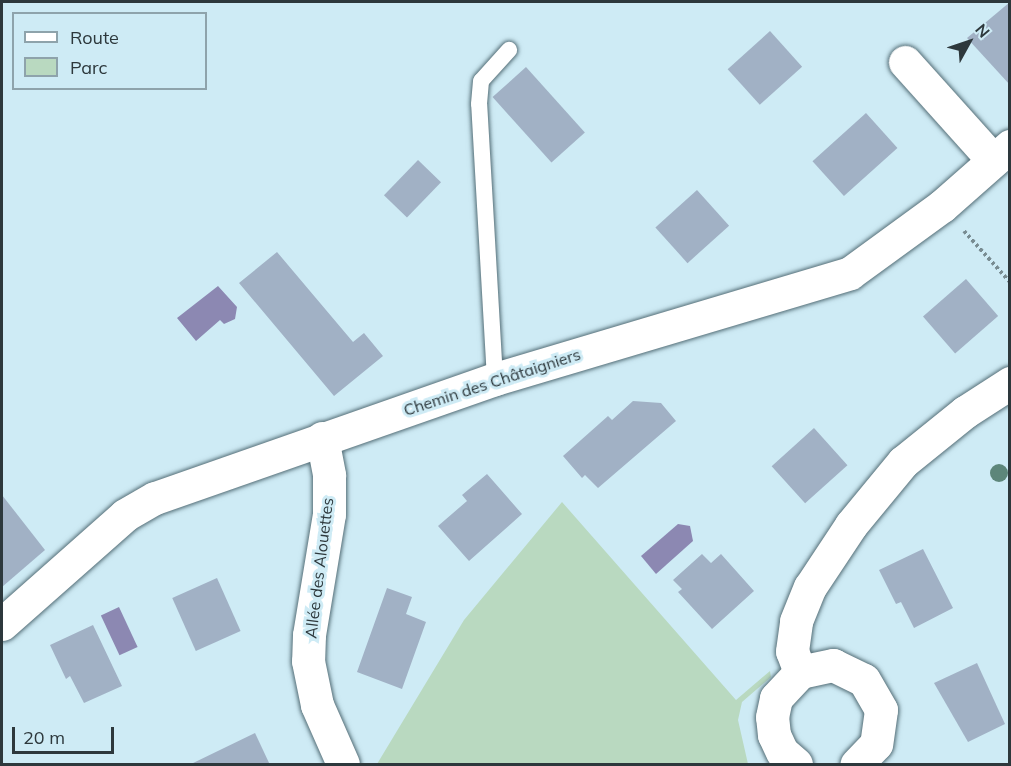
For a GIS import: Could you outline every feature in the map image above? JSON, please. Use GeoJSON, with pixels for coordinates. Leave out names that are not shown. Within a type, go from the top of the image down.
{"type":"FeatureCollection","features":[{"type":"Feature","properties":{"kind":"street","name":"Chemin des Châtaigniers"},"geometry":{"type":"LineString","coordinates":[[2,624],[125,514],[155,498],[495,379],[850,273],[942,206],[1001,153],[904,62]]}},
{"type":"Feature","properties":{"kind":"street"},"geometry":{"type":"LineString","coordinates":[[800,672],[792,651],[796,621],[810,587],[851,525],[903,462],[964,412],[1010,383]]}},
{"type":"Feature","properties":{"kind":"street","name":"Allée des Alouettes"},"geometry":{"type":"LineString","coordinates":[[322,438],[329,475],[329,514],[309,635],[309,661],[317,705],[343,765]]}},
{"type":"Feature","properties":{"kind":"street"},"geometry":{"type":"LineString","coordinates":[[796,765],[782,752],[774,735],[772,717],[776,698],[800,672],[833,665],[864,680],[875,693],[881,727],[876,744],[857,765]]}},
{"type":"Feature","properties":{"kind":"lane"},"geometry":{"type":"LineString","coordinates":[[495,379],[480,93],[486,74],[509,50]]}},
{"type":"Feature","properties":{"kind":"path"},"geometry":{"type":"LineString","coordinates":[[942,206],[1010,282]]}},
{"type":"Feature","properties":{"kind":"green space"},"geometry":{"type":"Polygon","coordinates":[[[562,502],[736,700],[770,671],[771,677],[742,702],[738,720],[748,764],[377,764],[464,620],[562,502]]]}},
{"type":"Feature","properties":{"kind":"shaded area"},"geometry":{"type":"Polygon","coordinates":[[[218,286],[237,307],[235,319],[224,324],[220,320],[196,341],[177,318],[218,286]]]}},
{"type":"Feature","properties":{"kind":"shaded area"},"geometry":{"type":"Polygon","coordinates":[[[678,524],[690,526],[693,541],[656,574],[641,556],[678,524]]]}},
{"type":"Feature","properties":{"kind":"shaded area"},"geometry":{"type":"Polygon","coordinates":[[[119,607],[138,647],[119,655],[101,615],[119,607]]]}},
{"type":"Feature","properties":{"kind":"building"},"geometry":{"type":"Polygon","coordinates":[[[1010,2],[1010,85],[967,38],[1010,2]]]}},
{"type":"Feature","properties":{"kind":"building"},"geometry":{"type":"Polygon","coordinates":[[[770,31],[802,67],[760,105],[728,69],[770,31]]]}},
{"type":"Feature","properties":{"kind":"building"},"geometry":{"type":"Polygon","coordinates":[[[526,67],[585,132],[551,163],[493,97],[526,67]]]}},
{"type":"Feature","properties":{"kind":"building"},"geometry":{"type":"Polygon","coordinates":[[[866,113],[897,148],[844,196],[812,161],[866,113]]]}},
{"type":"Feature","properties":{"kind":"building"},"geometry":{"type":"Polygon","coordinates":[[[418,160],[441,182],[407,217],[384,195],[418,160]]]}},
{"type":"Feature","properties":{"kind":"building"},"geometry":{"type":"Polygon","coordinates":[[[697,190],[729,226],[688,263],[655,227],[697,190]]]}},
{"type":"Feature","properties":{"kind":"building"},"geometry":{"type":"Polygon","coordinates":[[[277,252],[353,342],[364,333],[383,356],[334,396],[239,283],[277,252]]]}},
{"type":"Feature","properties":{"kind":"building"},"geometry":{"type":"Polygon","coordinates":[[[966,279],[998,316],[955,353],[923,316],[966,279]]]}},
{"type":"Feature","properties":{"kind":"building"},"geometry":{"type":"Polygon","coordinates":[[[633,401],[661,403],[676,421],[598,488],[585,475],[582,478],[563,456],[608,416],[612,420],[633,401]]]}},
{"type":"Feature","properties":{"kind":"building"},"geometry":{"type":"Polygon","coordinates":[[[814,428],[847,465],[805,503],[772,466],[814,428]]]}},
{"type":"Feature","properties":{"kind":"building"},"geometry":{"type":"Polygon","coordinates":[[[487,474],[522,514],[469,561],[438,526],[467,501],[462,495],[487,474]]]}},
{"type":"Feature","properties":{"kind":"building"},"geometry":{"type":"Polygon","coordinates":[[[2,495],[45,550],[2,587],[2,495]]]}},
{"type":"Feature","properties":{"kind":"building"},"geometry":{"type":"Polygon","coordinates":[[[923,549],[953,608],[914,628],[901,602],[896,604],[879,570],[923,549]]]}},
{"type":"Feature","properties":{"kind":"building"},"geometry":{"type":"Polygon","coordinates":[[[702,554],[711,563],[721,554],[754,591],[712,629],[678,592],[682,589],[673,580],[702,554]]]}},
{"type":"Feature","properties":{"kind":"building"},"geometry":{"type":"Polygon","coordinates":[[[217,578],[241,631],[196,651],[172,598],[217,578]]]}},
{"type":"Feature","properties":{"kind":"building"},"geometry":{"type":"Polygon","coordinates":[[[387,588],[412,597],[406,614],[426,622],[402,689],[357,672],[387,588]]]}},
{"type":"Feature","properties":{"kind":"building"},"geometry":{"type":"Polygon","coordinates":[[[93,625],[122,686],[84,703],[70,676],[66,679],[50,645],[93,625]]]}},
{"type":"Feature","properties":{"kind":"building"},"geometry":{"type":"Polygon","coordinates":[[[977,663],[1005,724],[968,742],[934,683],[977,663]]]}},
{"type":"Feature","properties":{"kind":"building"},"geometry":{"type":"Polygon","coordinates":[[[255,733],[270,765],[189,765],[255,733]]]}}]}
